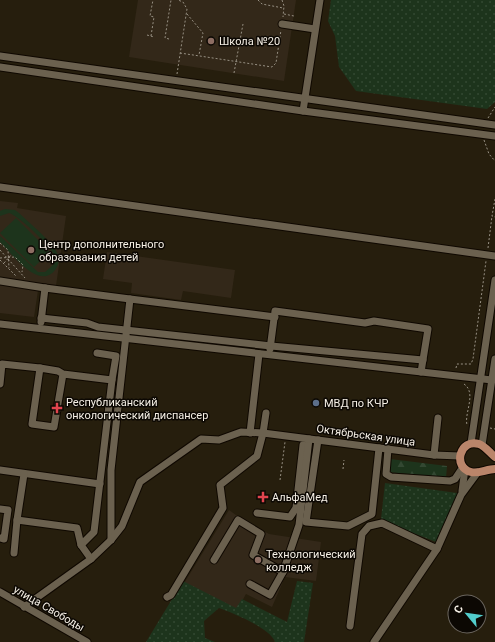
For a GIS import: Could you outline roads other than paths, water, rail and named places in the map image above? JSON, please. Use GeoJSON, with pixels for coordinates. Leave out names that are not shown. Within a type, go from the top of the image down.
{"type":"FeatureCollection","features":[{"type":"Feature","properties":{"kind":"main road"},"geometry":{"type":"LineString","coordinates":[[495,457],[485,448],[471,443],[464,447],[460,456],[464,468],[471,472],[495,469]]}},
{"type":"Feature","properties":{"kind":"main road"},"geometry":{"type":"LineString","coordinates":[[480,471],[488,464],[485,448]]}},
{"type":"Feature","properties":{"kind":"street"},"geometry":{"type":"LineString","coordinates":[[303,111],[320,0]]}},
{"type":"Feature","properties":{"kind":"street"},"geometry":{"type":"LineString","coordinates":[[282,24],[315,29]]}},
{"type":"Feature","properties":{"kind":"street"},"geometry":{"type":"LineString","coordinates":[[0,56],[305,100],[495,125]]}},
{"type":"Feature","properties":{"kind":"street"},"geometry":{"type":"LineString","coordinates":[[0,67],[303,111],[495,136]]}},
{"type":"Feature","properties":{"kind":"street"},"geometry":{"type":"LineString","coordinates":[[0,187],[495,256]]}},
{"type":"Feature","properties":{"kind":"street"},"geometry":{"type":"LineString","coordinates":[[471,443],[495,280]]}},
{"type":"Feature","properties":{"kind":"street"},"geometry":{"type":"LineString","coordinates":[[0,281],[274,317]]}},
{"type":"Feature","properties":{"kind":"street"},"geometry":{"type":"LineString","coordinates":[[40,329],[45,288]]}},
{"type":"Feature","properties":{"kind":"street"},"geometry":{"type":"LineString","coordinates":[[111,540],[111,470],[130,299]]}},
{"type":"Feature","properties":{"kind":"street"},"geometry":{"type":"LineString","coordinates":[[270,356],[275,311],[365,323],[374,320],[428,329],[421,372]]}},
{"type":"Feature","properties":{"kind":"street"},"geometry":{"type":"LineString","coordinates":[[41,318],[87,322],[98,327],[271,346],[423,360]]}},
{"type":"Feature","properties":{"kind":"street"},"geometry":{"type":"LineString","coordinates":[[0,324],[270,356],[492,380]]}},
{"type":"Feature","properties":{"kind":"street"},"geometry":{"type":"LineString","coordinates":[[81,545],[94,532],[116,356],[96,353]]}},
{"type":"Feature","properties":{"kind":"street"},"geometry":{"type":"LineString","coordinates":[[250,433],[259,354]]}},
{"type":"Feature","properties":{"kind":"street"},"geometry":{"type":"LineString","coordinates":[[485,448],[495,359]]}},
{"type":"Feature","properties":{"kind":"street"},"geometry":{"type":"LineString","coordinates":[[0,384],[2,364],[40,368],[58,371],[62,374],[112,380]]}},
{"type":"Feature","properties":{"kind":"street"},"geometry":{"type":"LineString","coordinates":[[40,368],[32,424],[54,427],[62,374]]}},
{"type":"Feature","properties":{"kind":"street"},"geometry":{"type":"LineString","coordinates":[[167,597],[172,595],[223,508],[220,485],[257,456],[267,434],[266,413]]}},
{"type":"Feature","properties":{"kind":"street"},"geometry":{"type":"LineString","coordinates":[[434,455],[438,418]]}},
{"type":"Feature","properties":{"kind":"street","name":"Октябрьская улица"},"geometry":{"type":"LineString","coordinates":[[24,606],[91,559],[111,540],[122,526],[140,482],[201,439],[219,440],[241,432],[318,440],[360,442],[380,448],[434,455],[460,456]]}},
{"type":"Feature","properties":{"kind":"street"},"geometry":{"type":"LineString","coordinates":[[257,513],[290,517],[296,508],[307,439]]}},
{"type":"Feature","properties":{"kind":"street"},"geometry":{"type":"LineString","coordinates":[[250,584],[270,595],[283,572],[299,525],[307,439]]}},
{"type":"Feature","properties":{"kind":"street"},"geometry":{"type":"LineString","coordinates":[[318,440],[306,522],[348,526],[372,514],[380,448]]}},
{"type":"Feature","properties":{"kind":"street"},"geometry":{"type":"LineString","coordinates":[[388,449],[386,474],[391,477],[450,481],[455,479],[464,468]]}},
{"type":"Feature","properties":{"kind":"street"},"geometry":{"type":"LineString","coordinates":[[461,495],[464,468]]}},
{"type":"Feature","properties":{"kind":"street"},"geometry":{"type":"LineString","coordinates":[[0,470],[100,484]]}},
{"type":"Feature","properties":{"kind":"street"},"geometry":{"type":"LineString","coordinates":[[374,642],[437,549],[461,495],[480,471]]}},
{"type":"Feature","properties":{"kind":"street"},"geometry":{"type":"LineString","coordinates":[[14,553],[24,474]]}},
{"type":"Feature","properties":{"kind":"street"},"geometry":{"type":"LineString","coordinates":[[0,509],[8,510],[4,539],[0,538]]}},
{"type":"Feature","properties":{"kind":"street"},"geometry":{"type":"LineString","coordinates":[[18,520],[77,528],[81,545],[91,559]]}},
{"type":"Feature","properties":{"kind":"street"},"geometry":{"type":"LineString","coordinates":[[214,560],[235,522],[238,520],[261,534],[253,555],[283,572]]}},
{"type":"Feature","properties":{"kind":"street"},"geometry":{"type":"LineString","coordinates":[[350,626],[362,534],[369,526],[382,523],[437,549]]}},
{"type":"Feature","properties":{"kind":"street","name":"улица Свободы"},"geometry":{"type":"LineString","coordinates":[[0,592],[87,642]]}},
{"type":"Feature","properties":{"kind":"place","name":"Школа №20"},"geometry":{"type":"Point","coordinates":[211,41]}},
{"type":"Feature","properties":{"kind":"place","name":"Центр дополнительного образования детей"},"geometry":{"type":"Point","coordinates":[31,250]}},
{"type":"Feature","properties":{"kind":"place","name":"МВД по КЧР"},"geometry":{"type":"Point","coordinates":[316,403]}},
{"type":"Feature","properties":{"kind":"place","name":"Республиканский онкологический диспансер"},"geometry":{"type":"Point","coordinates":[57,408]}},
{"type":"Feature","properties":{"kind":"place","name":"АльфаМед"},"geometry":{"type":"Point","coordinates":[263,497]}},
{"type":"Feature","properties":{"kind":"place","name":"Технологический колледж"},"geometry":{"type":"Point","coordinates":[258,560]}}]}
